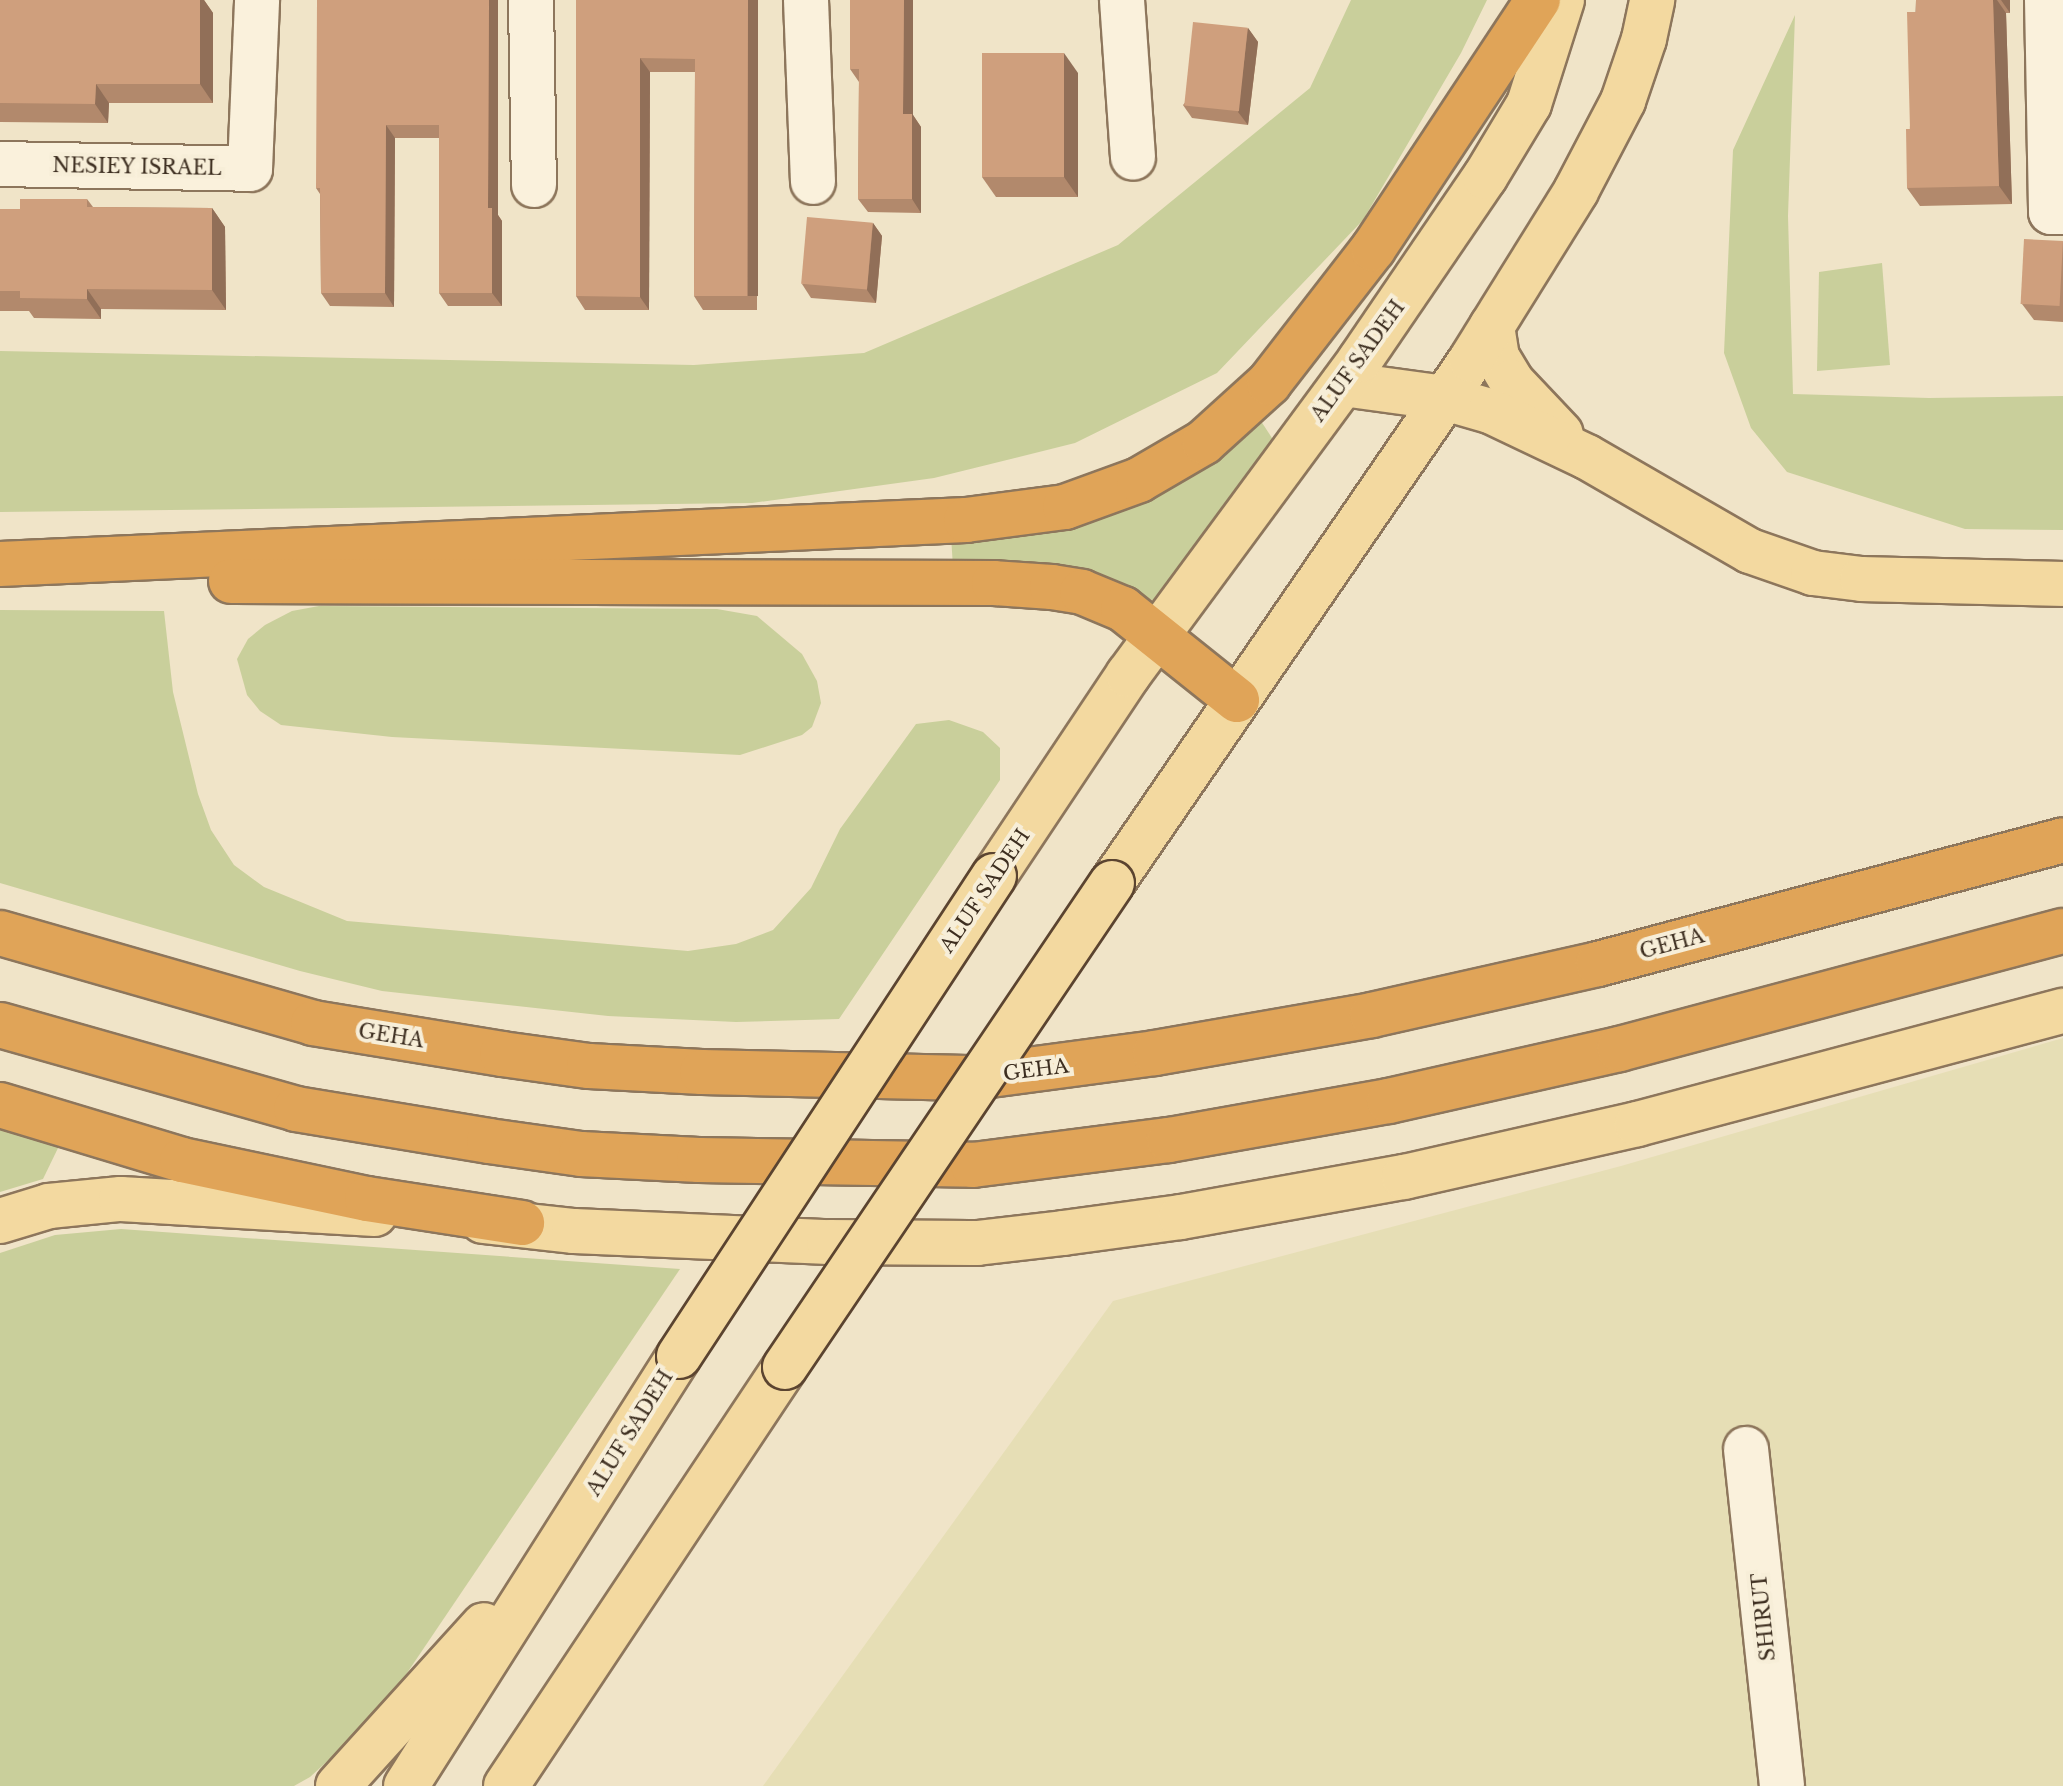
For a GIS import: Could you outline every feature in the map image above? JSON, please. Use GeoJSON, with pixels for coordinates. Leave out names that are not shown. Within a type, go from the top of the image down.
{"type":"FeatureCollection","features":[{"type":"Feature","properties":{"kind":"highway"},"geometry":{"type":"LineString","coordinates":[[0,564],[966,520],[1065,507],[1128,484],[1204,442],[1269,383],[1373,249],[1538,0]]}},
{"type":"Feature","properties":{"kind":"highway"},"geometry":{"type":"LineString","coordinates":[[0,579],[994,583],[1082,592],[1123,609],[1237,700]]}},
{"type":"Feature","properties":{"kind":"highway","name":"GEHA"},"geometry":{"type":"LineString","coordinates":[[0,933],[313,1023],[502,1054],[589,1066],[702,1072],[968,1078],[1155,1053],[1372,1015],[1598,964],[2063,840]]}},
{"type":"Feature","properties":{"kind":"highway"},"geometry":{"type":"LineString","coordinates":[[0,1025],[296,1109],[489,1141],[581,1154],[699,1160],[973,1165],[1169,1140],[1389,1101],[1619,1049],[2063,931]]}},
{"type":"Feature","properties":{"kind":"highway"},"geometry":{"type":"LineString","coordinates":[[0,1105],[182,1160],[367,1199],[522,1223]]}},
{"type":"Feature","properties":{"kind":"main road","name":"ALUF SADEH"},"geometry":{"type":"LineString","coordinates":[[406,1786],[679,1356],[1128,675],[1438,250],[1529,104],[1562,0]]}},
{"type":"Feature","properties":{"kind":"main road"},"geometry":{"type":"LineString","coordinates":[[506,1786],[785,1367],[1492,326],[1576,191],[1623,101],[1644,39],[1652,0]]}},
{"type":"Feature","properties":{"kind":"main road"},"geometry":{"type":"LineString","coordinates":[[1492,326],[1497,357],[1512,382],[1544,419],[1587,457]]}},
{"type":"Feature","properties":{"kind":"main road"},"geometry":{"type":"LineString","coordinates":[[1343,384],[1445,398],[1490,411],[1587,457],[1750,551],[1813,573],[1862,579],[2063,584]]}},
{"type":"Feature","properties":{"kind":"main road"},"geometry":{"type":"LineString","coordinates":[[0,1221],[49,1206],[121,1199],[522,1223],[574,1231],[829,1242],[977,1243],[1181,1217],[1420,1173],[1637,1124],[2063,1011]]}},
{"type":"Feature","properties":{"kind":"main road"},"geometry":{"type":"LineString","coordinates":[[338,1786],[571,1527]]}},
{"type":"Feature","properties":{"kind":"street","name":"NESIEY ISRAEL"},"geometry":{"type":"LineString","coordinates":[[0,164],[250,169],[257,0]]}},
{"type":"Feature","properties":{"kind":"street"},"geometry":{"type":"LineString","coordinates":[[531,0],[534,185]]}},
{"type":"Feature","properties":{"kind":"street"},"geometry":{"type":"LineString","coordinates":[[806,0],[813,182]]}},
{"type":"Feature","properties":{"kind":"street"},"geometry":{"type":"LineString","coordinates":[[1122,0],[1133,158]]}},
{"type":"Feature","properties":{"kind":"street"},"geometry":{"type":"LineString","coordinates":[[2047,0],[2057,212]]}},
{"type":"Feature","properties":{"kind":"street","name":"SHIRUT"},"geometry":{"type":"LineString","coordinates":[[1746,1449],[1782,1786]]}},
{"type":"Feature","properties":{"kind":"shaded area"},"geometry":{"type":"Polygon","coordinates":[[[2063,1038],[2063,1786],[763,1786],[1113,1301],[1621,1166],[2063,1038]]]}},
{"type":"Feature","properties":{"kind":"green space"},"geometry":{"type":"Polygon","coordinates":[[[1351,0],[1487,0],[1461,53],[1363,220],[1217,373],[1075,443],[934,478],[752,503],[0,512],[0,351],[694,365],[864,353],[1118,245],[1310,88],[1351,0]]]}},
{"type":"Feature","properties":{"kind":"green space"},"geometry":{"type":"Polygon","coordinates":[[[1795,15],[1788,216],[1793,394],[1929,398],[2063,396],[2063,530],[1965,529],[1787,472],[1751,428],[1724,353],[1733,150],[1795,15]]]}},
{"type":"Feature","properties":{"kind":"green space"},"geometry":{"type":"Polygon","coordinates":[[[1882,263],[1890,365],[1817,371],[1819,272],[1882,263]]]}},
{"type":"Feature","properties":{"kind":"green space"},"geometry":{"type":"Polygon","coordinates":[[[1257,415],[1274,441],[1158,603],[1132,590],[953,567],[951,536],[1257,415]]]}},
{"type":"Feature","properties":{"kind":"green space"},"geometry":{"type":"Polygon","coordinates":[[[319,606],[717,609],[757,616],[802,654],[817,681],[821,703],[812,727],[802,735],[740,755],[392,737],[281,725],[260,711],[247,695],[237,659],[248,639],[265,625],[292,611],[319,606]]]}},
{"type":"Feature","properties":{"kind":"green space"},"geometry":{"type":"Polygon","coordinates":[[[0,610],[164,611],[173,692],[198,794],[211,830],[234,865],[264,887],[347,921],[688,951],[736,944],[773,930],[811,888],[840,829],[916,724],[949,720],[983,732],[1000,748],[1000,780],[839,1019],[736,1022],[608,1016],[382,991],[300,971],[0,883],[0,610]]]}},
{"type":"Feature","properties":{"kind":"green space"},"geometry":{"type":"Polygon","coordinates":[[[0,1129],[59,1146],[43,1179],[0,1192],[0,1129]]]}},
{"type":"Feature","properties":{"kind":"green space"},"geometry":{"type":"Polygon","coordinates":[[[121,1229],[680,1269],[380,1713],[310,1777],[294,1786],[0,1786],[0,1253],[55,1235],[121,1229]]]}},
{"type":"Feature","properties":{"kind":"building"},"geometry":{"type":"Polygon","coordinates":[[[0,0],[200,0],[200,84],[96,84],[95,104],[0,103],[0,0]]]}},
{"type":"Feature","properties":{"kind":"building"},"geometry":{"type":"Polygon","coordinates":[[[317,0],[489,0],[488,208],[492,208],[492,293],[439,293],[439,125],[386,125],[385,293],[321,293],[320,188],[316,188],[317,0]]]}},
{"type":"Feature","properties":{"kind":"building"},"geometry":{"type":"Polygon","coordinates":[[[576,0],[748,0],[747,296],[694,296],[695,59],[640,58],[640,297],[576,296],[576,0]]]}},
{"type":"Feature","properties":{"kind":"building"},"geometry":{"type":"Polygon","coordinates":[[[850,0],[904,0],[903,114],[912,114],[912,199],[858,199],[859,69],[850,69],[850,0]]]}},
{"type":"Feature","properties":{"kind":"building"},"geometry":{"type":"Polygon","coordinates":[[[1916,0],[1993,0],[1999,186],[1907,188],[1906,129],[1910,129],[1907,12],[1916,12],[1916,0]]]}},
{"type":"Feature","properties":{"kind":"building"},"geometry":{"type":"Polygon","coordinates":[[[1193,22],[1248,28],[1239,111],[1184,106],[1193,22]]]}},
{"type":"Feature","properties":{"kind":"building"},"geometry":{"type":"Polygon","coordinates":[[[982,53],[1064,53],[1064,177],[982,177],[982,53]]]}},
{"type":"Feature","properties":{"kind":"building"},"geometry":{"type":"Polygon","coordinates":[[[20,199],[87,199],[87,207],[212,208],[212,290],[87,289],[87,299],[20,298],[20,291],[0,291],[0,209],[20,209],[20,199]]]}},
{"type":"Feature","properties":{"kind":"building"},"geometry":{"type":"Polygon","coordinates":[[[807,217],[873,223],[867,289],[801,284],[807,217]]]}},
{"type":"Feature","properties":{"kind":"building"},"geometry":{"type":"Polygon","coordinates":[[[2024,239],[2063,241],[2060,306],[2021,304],[2024,239]]]}}]}
